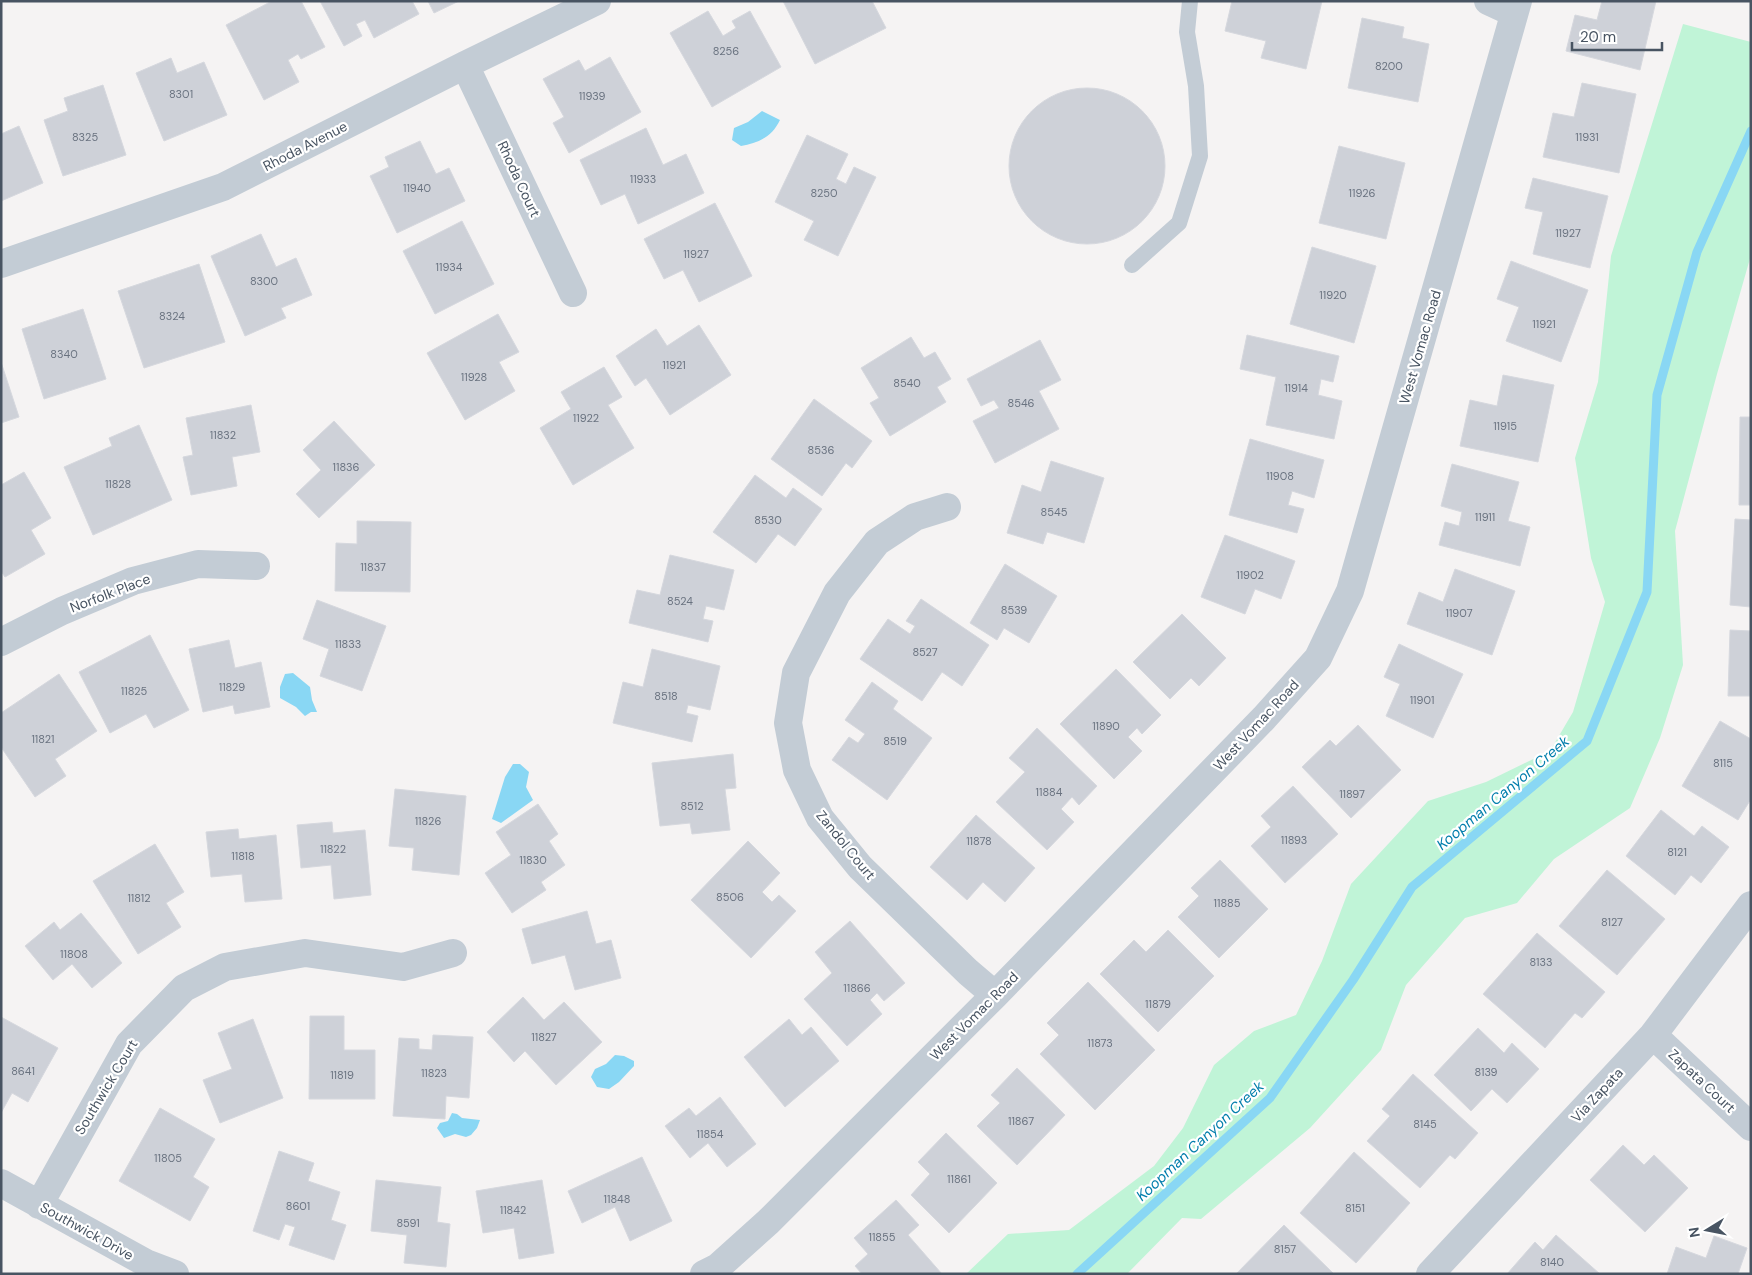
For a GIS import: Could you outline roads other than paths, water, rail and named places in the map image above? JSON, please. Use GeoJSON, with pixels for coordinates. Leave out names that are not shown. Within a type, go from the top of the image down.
{"type":"FeatureCollection","features":[{"type":"Feature","properties":{"kind":"street","name":"Rhoda Avenue"},"geometry":{"type":"LineString","coordinates":[[1,264],[223,187],[597,1]]}},
{"type":"Feature","properties":{"kind":"street"},"geometry":{"type":"LineString","coordinates":[[1488,1],[1516,7]]}},
{"type":"Feature","properties":{"kind":"street","name":"West Vomac Road"},"geometry":{"type":"LineString","coordinates":[[704,1274],[718,1267],[768,1222],[995,995],[1264,718],[1318,658],[1350,591],[1516,7]]}},
{"type":"Feature","properties":{"kind":"street","name":"Rhoda Court"},"geometry":{"type":"LineString","coordinates":[[466,65],[573,293]]}},
{"type":"Feature","properties":{"kind":"street","name":"Zandol Court"},"geometry":{"type":"LineString","coordinates":[[947,507],[915,517],[877,542],[837,593],[796,673],[788,723],[797,770],[820,818],[860,866],[968,972],[995,995]]}},
{"type":"Feature","properties":{"kind":"street","name":"Norfolk Place"},"geometry":{"type":"LineString","coordinates":[[1,642],[62,611],[133,581],[198,564],[256,566]]}},
{"type":"Feature","properties":{"kind":"street","name":"Via Zapata"},"geometry":{"type":"LineString","coordinates":[[1430,1274],[1653,1035],[1751,905]]}},
{"type":"Feature","properties":{"kind":"street","name":"Southwick Court"},"geometry":{"type":"LineString","coordinates":[[40,1205],[130,1044],[184,988],[225,967],[305,953],[403,967],[453,953]]}},
{"type":"Feature","properties":{"kind":"street","name":"Zapata Court"},"geometry":{"type":"LineString","coordinates":[[1653,1035],[1751,1127]]}},
{"type":"Feature","properties":{"kind":"street","name":"Southwick Drive"},"geometry":{"type":"LineString","coordinates":[[1,1183],[146,1263],[174,1274]]}},
{"type":"Feature","properties":{"kind":"lane"},"geometry":{"type":"LineString","coordinates":[[1132,265],[1179,223],[1200,156],[1196,86],[1187,32],[1190,1]]}},
{"type":"Feature","properties":{"kind":"water"},"geometry":{"type":"Polygon","coordinates":[[[762,111],[780,120],[769,135],[759,141],[741,146],[732,140],[734,128],[748,122],[762,111]]]}},
{"type":"Feature","properties":{"kind":"water"},"geometry":{"type":"Polygon","coordinates":[[[293,673],[310,687],[312,700],[317,712],[311,712],[305,716],[296,707],[280,698],[280,687],[285,674],[293,673]]]}},
{"type":"Feature","properties":{"kind":"water"},"geometry":{"type":"Polygon","coordinates":[[[513,764],[520,764],[529,772],[526,787],[533,800],[501,823],[492,819],[505,777],[513,764]]]}},
{"type":"Feature","properties":{"kind":"water"},"geometry":{"type":"Polygon","coordinates":[[[615,1055],[624,1056],[634,1061],[634,1066],[619,1082],[609,1089],[597,1087],[591,1077],[595,1069],[606,1064],[615,1055]]]}},
{"type":"Feature","properties":{"kind":"water"},"geometry":{"type":"Polygon","coordinates":[[[452,1113],[462,1118],[480,1120],[477,1128],[471,1135],[466,1137],[455,1134],[444,1138],[437,1128],[440,1123],[448,1121],[452,1113]]]}},
{"type":"Feature","properties":{"kind":"waterway","name":"Koopman Canyon Creek"},"geometry":{"type":"LineString","coordinates":[[1077,1274],[1270,1098],[1353,980],[1412,887],[1587,741],[1647,592],[1657,395],[1697,252],[1751,131]]}}]}
